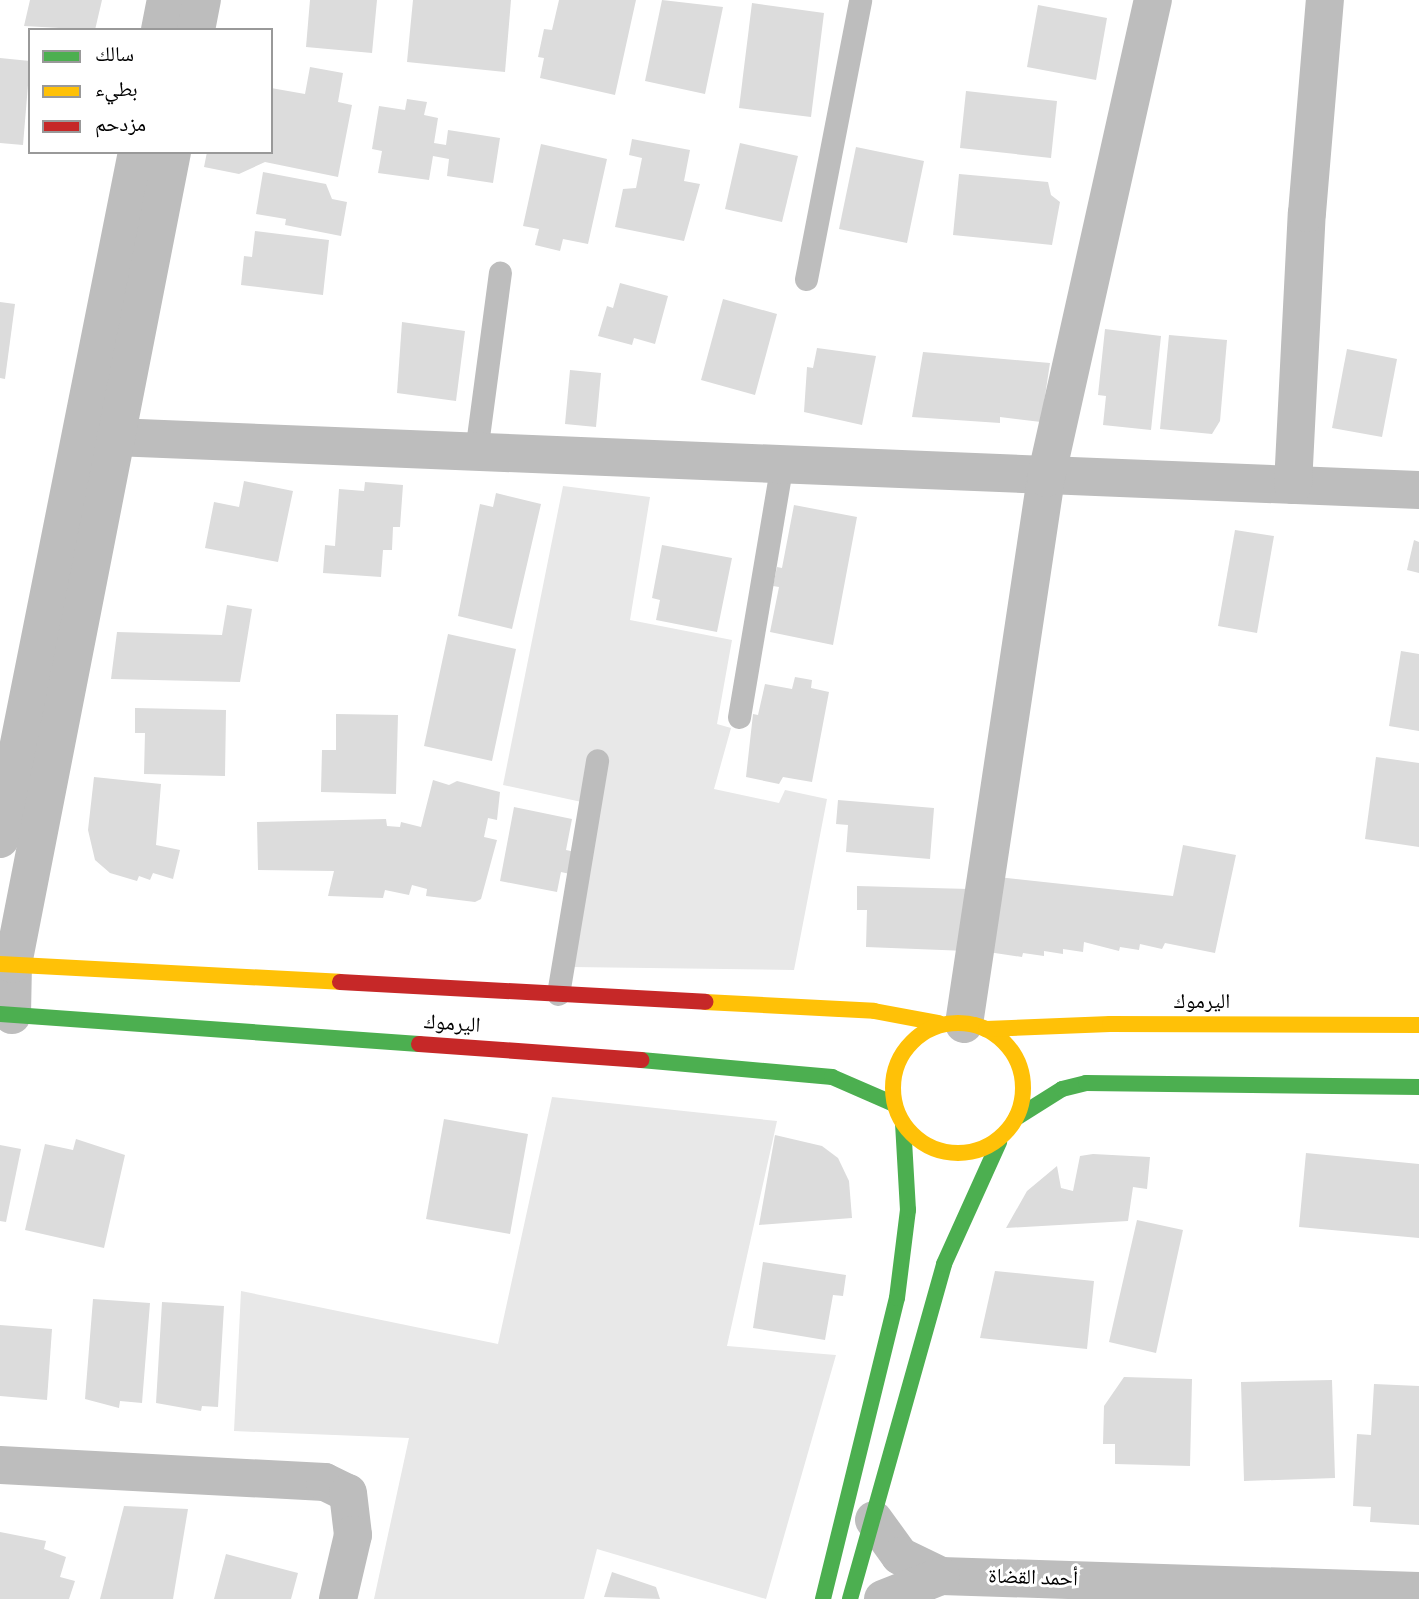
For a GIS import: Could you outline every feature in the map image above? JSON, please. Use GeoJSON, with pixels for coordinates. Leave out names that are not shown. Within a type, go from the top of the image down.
{"type":"FeatureCollection","features":[{"type":"Feature","properties":{"kind":"street"},"geometry":{"type":"LineString","coordinates":[[160,28],[166,0]]}},
{"type":"Feature","properties":{"kind":"street"},"geometry":{"type":"LineString","coordinates":[[196,28],[202,0]]}},
{"type":"Feature","properties":{"kind":"street"},"geometry":{"type":"LineString","coordinates":[[963,1025],[1046,478],[1153,0]]}},
{"type":"Feature","properties":{"kind":"street"},"geometry":{"type":"LineString","coordinates":[[1293,485],[1307,213],[1325,0]]}},
{"type":"Feature","properties":{"kind":"street"},"geometry":{"type":"LineString","coordinates":[[0,839],[137,154]]}},
{"type":"Feature","properties":{"kind":"street"},"geometry":{"type":"LineString","coordinates":[[6,1015],[6,964],[172,154]]}},
{"type":"Feature","properties":{"kind":"street"},"geometry":{"type":"LineString","coordinates":[[114,437],[782,463],[1046,478],[1419,491]]}},
{"type":"Feature","properties":{"kind":"street","name":"اليرموك"},"geometry":{"type":"LineString","coordinates":[[6,964],[874,1011],[963,1025],[1419,1025]]}},
{"type":"Feature","properties":{"kind":"street","name":"اليرموك"},"geometry":{"type":"LineString","coordinates":[[6,1015],[771,1069],[832,1077],[894,1104]]}},
{"type":"Feature","properties":{"kind":"street"},"geometry":{"type":"LineString","coordinates":[[963,1025],[908,1046],[897,1064],[894,1104],[903,1124],[917,1140],[957,1154],[999,1142]]}},
{"type":"Feature","properties":{"kind":"street"},"geometry":{"type":"LineString","coordinates":[[963,1025],[1017,1060],[1023,1082],[1016,1118]]}},
{"type":"Feature","properties":{"kind":"street"},"geometry":{"type":"LineString","coordinates":[[823,1599],[858,1515],[944,1264],[999,1142],[1016,1118],[1062,1089],[1086,1083],[1419,1087]]}},
{"type":"Feature","properties":{"kind":"street"},"geometry":{"type":"LineString","coordinates":[[850,1599],[858,1515],[897,1298],[908,1210],[903,1124]]}},
{"type":"Feature","properties":{"kind":"street"},"geometry":{"type":"LineString","coordinates":[[0,1465],[325,1482],[348,1493],[353,1535],[338,1599]]}},
{"type":"Feature","properties":{"kind":"street","name":"أحمد القضاة"},"geometry":{"type":"LineString","coordinates":[[858,1515],[900,1556],[941,1576],[1331,1593],[1419,1591]]}},
{"type":"Feature","properties":{"kind":"street","name":"أحمد القضاة"},"geometry":{"type":"LineString","coordinates":[[883,1599],[941,1576]]}},
{"type":"Feature","properties":{"kind":"lane"},"geometry":{"type":"LineString","coordinates":[[806,279],[860,0]]}},
{"type":"Feature","properties":{"kind":"lane"},"geometry":{"type":"LineString","coordinates":[[476,452],[500,273]]}},
{"type":"Feature","properties":{"kind":"lane"},"geometry":{"type":"LineString","coordinates":[[738,717],[782,463]]}},
{"type":"Feature","properties":{"kind":"lane"},"geometry":{"type":"LineString","coordinates":[[558,994],[597,760]]}},
{"type":"Feature","properties":{"kind":"shaded area"},"geometry":{"type":"Polygon","coordinates":[[[563,486],[650,497],[630,620],[732,640],[717,724],[731,728],[714,789],[779,803],[785,790],[827,799],[794,970],[572,967],[600,806],[503,785],[563,486]]]}},
{"type":"Feature","properties":{"kind":"shaded area"},"geometry":{"type":"Polygon","coordinates":[[[552,1097],[777,1121],[727,1346],[836,1355],[766,1599],[597,1549],[584,1599],[374,1599],[409,1438],[234,1431],[241,1291],[498,1344],[552,1097]]]}},
{"type":"Feature","properties":{"kind":"building"},"geometry":{"type":"Polygon","coordinates":[[[30,0],[102,0],[95,28],[24,26],[30,0]]]}},
{"type":"Feature","properties":{"kind":"building"},"geometry":{"type":"Polygon","coordinates":[[[310,0],[377,0],[372,53],[306,47],[310,0]]]}},
{"type":"Feature","properties":{"kind":"building"},"geometry":{"type":"Polygon","coordinates":[[[413,0],[511,0],[505,72],[407,62],[413,0]]]}},
{"type":"Feature","properties":{"kind":"building"},"geometry":{"type":"Polygon","coordinates":[[[559,0],[636,0],[615,95],[540,78],[544,58],[538,57],[544,29],[552,30],[559,0]]]}},
{"type":"Feature","properties":{"kind":"building"},"geometry":{"type":"Polygon","coordinates":[[[662,0],[723,7],[705,94],[645,81],[662,0]]]}},
{"type":"Feature","properties":{"kind":"building"},"geometry":{"type":"Polygon","coordinates":[[[752,3],[824,13],[811,117],[739,108],[752,3]]]}},
{"type":"Feature","properties":{"kind":"building"},"geometry":{"type":"Polygon","coordinates":[[[1038,5],[1107,18],[1096,80],[1027,67],[1038,5]]]}},
{"type":"Feature","properties":{"kind":"building"},"geometry":{"type":"Polygon","coordinates":[[[0,58],[28,61],[23,145],[0,143],[0,58]]]}},
{"type":"Feature","properties":{"kind":"building"},"geometry":{"type":"Polygon","coordinates":[[[310,67],[343,73],[338,102],[352,105],[338,177],[265,162],[239,174],[204,167],[207,154],[273,154],[273,88],[305,94],[310,67]]]}},
{"type":"Feature","properties":{"kind":"building"},"geometry":{"type":"Polygon","coordinates":[[[966,91],[1057,101],[1051,158],[960,148],[966,91]]]}},
{"type":"Feature","properties":{"kind":"building"},"geometry":{"type":"Polygon","coordinates":[[[407,99],[427,102],[424,115],[438,118],[434,143],[446,145],[448,130],[500,138],[493,183],[447,176],[449,159],[433,156],[429,180],[378,173],[382,151],[372,149],[379,106],[405,110],[407,99]]]}},
{"type":"Feature","properties":{"kind":"building"},"geometry":{"type":"Polygon","coordinates":[[[632,139],[690,150],[684,181],[700,184],[684,241],[615,227],[623,189],[636,188],[642,158],[629,155],[632,139]]]}},
{"type":"Feature","properties":{"kind":"building"},"geometry":{"type":"Polygon","coordinates":[[[740,143],[798,156],[782,222],[725,209],[740,143]]]}},
{"type":"Feature","properties":{"kind":"building"},"geometry":{"type":"Polygon","coordinates":[[[541,144],[607,159],[588,244],[563,239],[560,251],[535,245],[539,229],[523,226],[541,144]]]}},
{"type":"Feature","properties":{"kind":"building"},"geometry":{"type":"Polygon","coordinates":[[[856,147],[924,161],[907,243],[839,229],[856,147]]]}},
{"type":"Feature","properties":{"kind":"building"},"geometry":{"type":"Polygon","coordinates":[[[263,172],[326,184],[332,199],[347,202],[341,236],[285,225],[286,219],[256,214],[263,172]]]}},
{"type":"Feature","properties":{"kind":"building"},"geometry":{"type":"Polygon","coordinates":[[[959,174],[1048,182],[1051,195],[1060,202],[1052,245],[953,235],[959,174]]]}},
{"type":"Feature","properties":{"kind":"building"},"geometry":{"type":"Polygon","coordinates":[[[255,231],[329,240],[323,295],[241,285],[244,256],[252,257],[255,231]]]}},
{"type":"Feature","properties":{"kind":"building"},"geometry":{"type":"Polygon","coordinates":[[[620,283],[668,296],[655,344],[634,338],[632,345],[598,336],[607,306],[613,308],[620,283]]]}},
{"type":"Feature","properties":{"kind":"building"},"geometry":{"type":"Polygon","coordinates":[[[723,299],[777,314],[755,395],[701,380],[723,299]]]}},
{"type":"Feature","properties":{"kind":"building"},"geometry":{"type":"Polygon","coordinates":[[[0,302],[15,304],[5,379],[0,378],[0,302]]]}},
{"type":"Feature","properties":{"kind":"building"},"geometry":{"type":"Polygon","coordinates":[[[402,322],[465,331],[456,401],[397,393],[402,322]]]}},
{"type":"Feature","properties":{"kind":"building"},"geometry":{"type":"Polygon","coordinates":[[[1105,329],[1161,336],[1151,430],[1103,425],[1106,396],[1098,395],[1105,329]]]}},
{"type":"Feature","properties":{"kind":"building"},"geometry":{"type":"Polygon","coordinates":[[[1169,335],[1227,340],[1220,421],[1212,434],[1160,429],[1169,335]]]}},
{"type":"Feature","properties":{"kind":"building"},"geometry":{"type":"Polygon","coordinates":[[[817,348],[876,356],[862,425],[804,412],[807,367],[813,368],[817,348]]]}},
{"type":"Feature","properties":{"kind":"building"},"geometry":{"type":"Polygon","coordinates":[[[1347,349],[1397,359],[1382,437],[1332,428],[1347,349]]]}},
{"type":"Feature","properties":{"kind":"building"},"geometry":{"type":"Polygon","coordinates":[[[923,352],[1050,363],[1041,422],[1000,417],[1000,423],[912,417],[923,352]]]}},
{"type":"Feature","properties":{"kind":"building"},"geometry":{"type":"Polygon","coordinates":[[[570,370],[601,373],[596,427],[565,424],[570,370]]]}},
{"type":"Feature","properties":{"kind":"building"},"geometry":{"type":"Polygon","coordinates":[[[244,481],[293,491],[278,562],[205,548],[214,502],[239,507],[244,481]]]}},
{"type":"Feature","properties":{"kind":"building"},"geometry":{"type":"Polygon","coordinates":[[[365,482],[403,485],[400,527],[393,527],[392,550],[383,550],[381,577],[323,573],[325,545],[335,546],[339,489],[364,491],[365,482]]]}},
{"type":"Feature","properties":{"kind":"building"},"geometry":{"type":"Polygon","coordinates":[[[496,493],[541,504],[512,629],[458,616],[480,504],[493,507],[496,493]]]}},
{"type":"Feature","properties":{"kind":"building"},"geometry":{"type":"Polygon","coordinates":[[[794,505],[857,517],[833,645],[770,632],[779,587],[773,586],[777,567],[782,568],[794,505]]]}},
{"type":"Feature","properties":{"kind":"building"},"geometry":{"type":"Polygon","coordinates":[[[1235,530],[1274,536],[1257,633],[1218,626],[1235,530]]]}},
{"type":"Feature","properties":{"kind":"building"},"geometry":{"type":"Polygon","coordinates":[[[1414,540],[1419,542],[1419,573],[1407,570],[1414,540]]]}},
{"type":"Feature","properties":{"kind":"building"},"geometry":{"type":"Polygon","coordinates":[[[662,545],[732,558],[717,632],[656,620],[660,600],[652,598],[662,545]]]}},
{"type":"Feature","properties":{"kind":"building"},"geometry":{"type":"Polygon","coordinates":[[[227,605],[252,609],[240,682],[111,679],[117,632],[222,635],[227,605]]]}},
{"type":"Feature","properties":{"kind":"building"},"geometry":{"type":"Polygon","coordinates":[[[448,634],[516,649],[492,761],[424,746],[448,634]]]}},
{"type":"Feature","properties":{"kind":"building"},"geometry":{"type":"Polygon","coordinates":[[[1401,651],[1419,654],[1419,731],[1389,726],[1401,651]]]}},
{"type":"Feature","properties":{"kind":"building"},"geometry":{"type":"Polygon","coordinates":[[[795,677],[812,680],[811,688],[829,692],[812,782],[783,777],[779,784],[746,777],[753,714],[758,715],[765,684],[792,689],[795,677]]]}},
{"type":"Feature","properties":{"kind":"building"},"geometry":{"type":"Polygon","coordinates":[[[135,708],[226,710],[225,776],[144,774],[145,733],[135,733],[135,708]]]}},
{"type":"Feature","properties":{"kind":"building"},"geometry":{"type":"Polygon","coordinates":[[[336,714],[398,715],[396,794],[321,792],[322,750],[336,750],[336,714]]]}},
{"type":"Feature","properties":{"kind":"building"},"geometry":{"type":"Polygon","coordinates":[[[1376,757],[1419,763],[1419,847],[1365,839],[1376,757]]]}},
{"type":"Feature","properties":{"kind":"building"},"geometry":{"type":"Polygon","coordinates":[[[94,777],[161,784],[156,845],[180,850],[173,879],[153,873],[150,880],[139,876],[137,881],[110,873],[95,860],[88,830],[94,777]]]}},
{"type":"Feature","properties":{"kind":"building"},"geometry":{"type":"Polygon","coordinates":[[[433,780],[449,785],[457,781],[500,792],[497,820],[488,818],[484,837],[497,840],[481,899],[475,902],[426,896],[427,889],[412,885],[409,895],[385,890],[383,898],[328,896],[334,871],[258,870],[257,822],[386,819],[387,826],[400,827],[401,822],[421,827],[433,780]]]}},
{"type":"Feature","properties":{"kind":"building"},"geometry":{"type":"Polygon","coordinates":[[[838,800],[934,808],[930,859],[846,852],[848,825],[836,824],[838,800]]]}},
{"type":"Feature","properties":{"kind":"building"},"geometry":{"type":"Polygon","coordinates":[[[514,807],[572,819],[566,850],[575,852],[570,874],[561,872],[557,892],[500,881],[514,807]]]}},
{"type":"Feature","properties":{"kind":"building"},"geometry":{"type":"Polygon","coordinates":[[[1183,845],[1236,855],[1215,953],[1165,943],[1162,949],[1140,944],[1139,950],[1120,947],[1119,951],[1084,942],[1083,952],[1063,949],[1063,954],[1044,951],[1044,956],[1023,953],[1022,957],[988,952],[998,877],[1173,896],[1183,845]]]}},
{"type":"Feature","properties":{"kind":"building"},"geometry":{"type":"Polygon","coordinates":[[[857,886],[969,889],[967,951],[866,947],[867,910],[857,910],[857,886]]]}},
{"type":"Feature","properties":{"kind":"building"},"geometry":{"type":"Polygon","coordinates":[[[444,1119],[528,1134],[510,1234],[426,1219],[444,1119]]]}},
{"type":"Feature","properties":{"kind":"building"},"geometry":{"type":"Polygon","coordinates":[[[775,1135],[822,1146],[838,1158],[849,1181],[852,1218],[759,1225],[775,1135]]]}},
{"type":"Feature","properties":{"kind":"building"},"geometry":{"type":"Polygon","coordinates":[[[76,1139],[125,1155],[104,1248],[25,1230],[45,1144],[73,1150],[76,1139]]]}},
{"type":"Feature","properties":{"kind":"building"},"geometry":{"type":"Polygon","coordinates":[[[0,1145],[21,1149],[6,1222],[0,1221],[0,1145]]]}},
{"type":"Feature","properties":{"kind":"building"},"geometry":{"type":"Polygon","coordinates":[[[1306,1153],[1419,1164],[1419,1238],[1299,1227],[1306,1153]]]}},
{"type":"Feature","properties":{"kind":"building"},"geometry":{"type":"Polygon","coordinates":[[[1093,1154],[1150,1157],[1147,1189],[1133,1187],[1128,1221],[1006,1228],[1027,1191],[1057,1166],[1061,1188],[1073,1191],[1080,1156],[1093,1154]]]}},
{"type":"Feature","properties":{"kind":"building"},"geometry":{"type":"Polygon","coordinates":[[[1137,1220],[1183,1230],[1156,1353],[1109,1342],[1137,1220]]]}},
{"type":"Feature","properties":{"kind":"building"},"geometry":{"type":"Polygon","coordinates":[[[763,1262],[846,1275],[843,1296],[833,1295],[825,1340],[753,1328],[763,1262]]]}},
{"type":"Feature","properties":{"kind":"building"},"geometry":{"type":"Polygon","coordinates":[[[995,1271],[1094,1281],[1087,1349],[980,1338],[995,1271]]]}},
{"type":"Feature","properties":{"kind":"building"},"geometry":{"type":"Polygon","coordinates":[[[93,1299],[150,1303],[142,1403],[120,1401],[119,1408],[85,1399],[93,1299]]]}},
{"type":"Feature","properties":{"kind":"building"},"geometry":{"type":"Polygon","coordinates":[[[162,1302],[224,1306],[218,1407],[202,1406],[201,1411],[156,1403],[162,1302]]]}},
{"type":"Feature","properties":{"kind":"building"},"geometry":{"type":"Polygon","coordinates":[[[0,1325],[52,1329],[47,1400],[0,1396],[0,1325]]]}},
{"type":"Feature","properties":{"kind":"building"},"geometry":{"type":"Polygon","coordinates":[[[1124,1377],[1192,1379],[1190,1466],[1115,1464],[1115,1444],[1103,1444],[1104,1406],[1124,1377]]]}},
{"type":"Feature","properties":{"kind":"building"},"geometry":{"type":"Polygon","coordinates":[[[1332,1380],[1335,1478],[1244,1481],[1241,1382],[1332,1380]]]}},
{"type":"Feature","properties":{"kind":"building"},"geometry":{"type":"Polygon","coordinates":[[[1374,1384],[1419,1386],[1419,1525],[1370,1522],[1371,1507],[1353,1506],[1357,1434],[1371,1435],[1374,1384]]]}},
{"type":"Feature","properties":{"kind":"building"},"geometry":{"type":"Polygon","coordinates":[[[124,1506],[188,1509],[173,1599],[100,1599],[124,1506]]]}},
{"type":"Feature","properties":{"kind":"building"},"geometry":{"type":"Polygon","coordinates":[[[0,1532],[46,1541],[44,1549],[66,1557],[60,1577],[75,1581],[69,1599],[0,1599],[0,1532]]]}},
{"type":"Feature","properties":{"kind":"building"},"geometry":{"type":"Polygon","coordinates":[[[226,1554],[298,1573],[291,1599],[214,1599],[226,1554]]]}},
{"type":"Feature","properties":{"kind":"building"},"geometry":{"type":"Polygon","coordinates":[[[612,1572],[656,1587],[660,1599],[604,1597],[612,1572]]]}},
{"type":"Feature","properties":{"kind":"traffic: fast"},"geometry":{"type":"LineString","coordinates":[[0,1014],[419,1044]]}},
{"type":"Feature","properties":{"kind":"traffic: fast"},"geometry":{"type":"LineString","coordinates":[[641,1060],[832,1077],[894,1104]]}},
{"type":"Feature","properties":{"kind":"traffic: fast"},"geometry":{"type":"LineString","coordinates":[[1016,1118],[1062,1089],[1086,1083],[1419,1087]]}},
{"type":"Feature","properties":{"kind":"traffic: fast"},"geometry":{"type":"LineString","coordinates":[[823,1599],[897,1298],[908,1210],[903,1124]]}},
{"type":"Feature","properties":{"kind":"traffic: fast"},"geometry":{"type":"LineString","coordinates":[[850,1599],[944,1264],[999,1142]]}},
{"type":"Feature","properties":{"kind":"traffic: slow"},"geometry":{"type":"LineString","coordinates":[[0,964],[340,982]]}},
{"type":"Feature","properties":{"kind":"traffic: slow"},"geometry":{"type":"LineString","coordinates":[[705,1002],[874,1011],[939,1023]]}},
{"type":"Feature","properties":{"kind":"traffic: slow"},"geometry":{"type":"LineString","coordinates":[[958,1023],[983,1028],[1004,1042],[1018,1063],[1023,1088],[1018,1113],[1004,1134],[983,1148],[958,1153],[933,1148],[912,1134],[898,1113],[893,1088],[898,1063],[912,1042],[933,1028],[958,1023]]}},
{"type":"Feature","properties":{"kind":"traffic: slow"},"geometry":{"type":"LineString","coordinates":[[986,1029],[1110,1024],[1419,1025]]}},
{"type":"Feature","properties":{"kind":"traffic: jam"},"geometry":{"type":"LineString","coordinates":[[340,982],[705,1002]]}},
{"type":"Feature","properties":{"kind":"traffic: jam"},"geometry":{"type":"LineString","coordinates":[[419,1044],[641,1060]]}}]}
